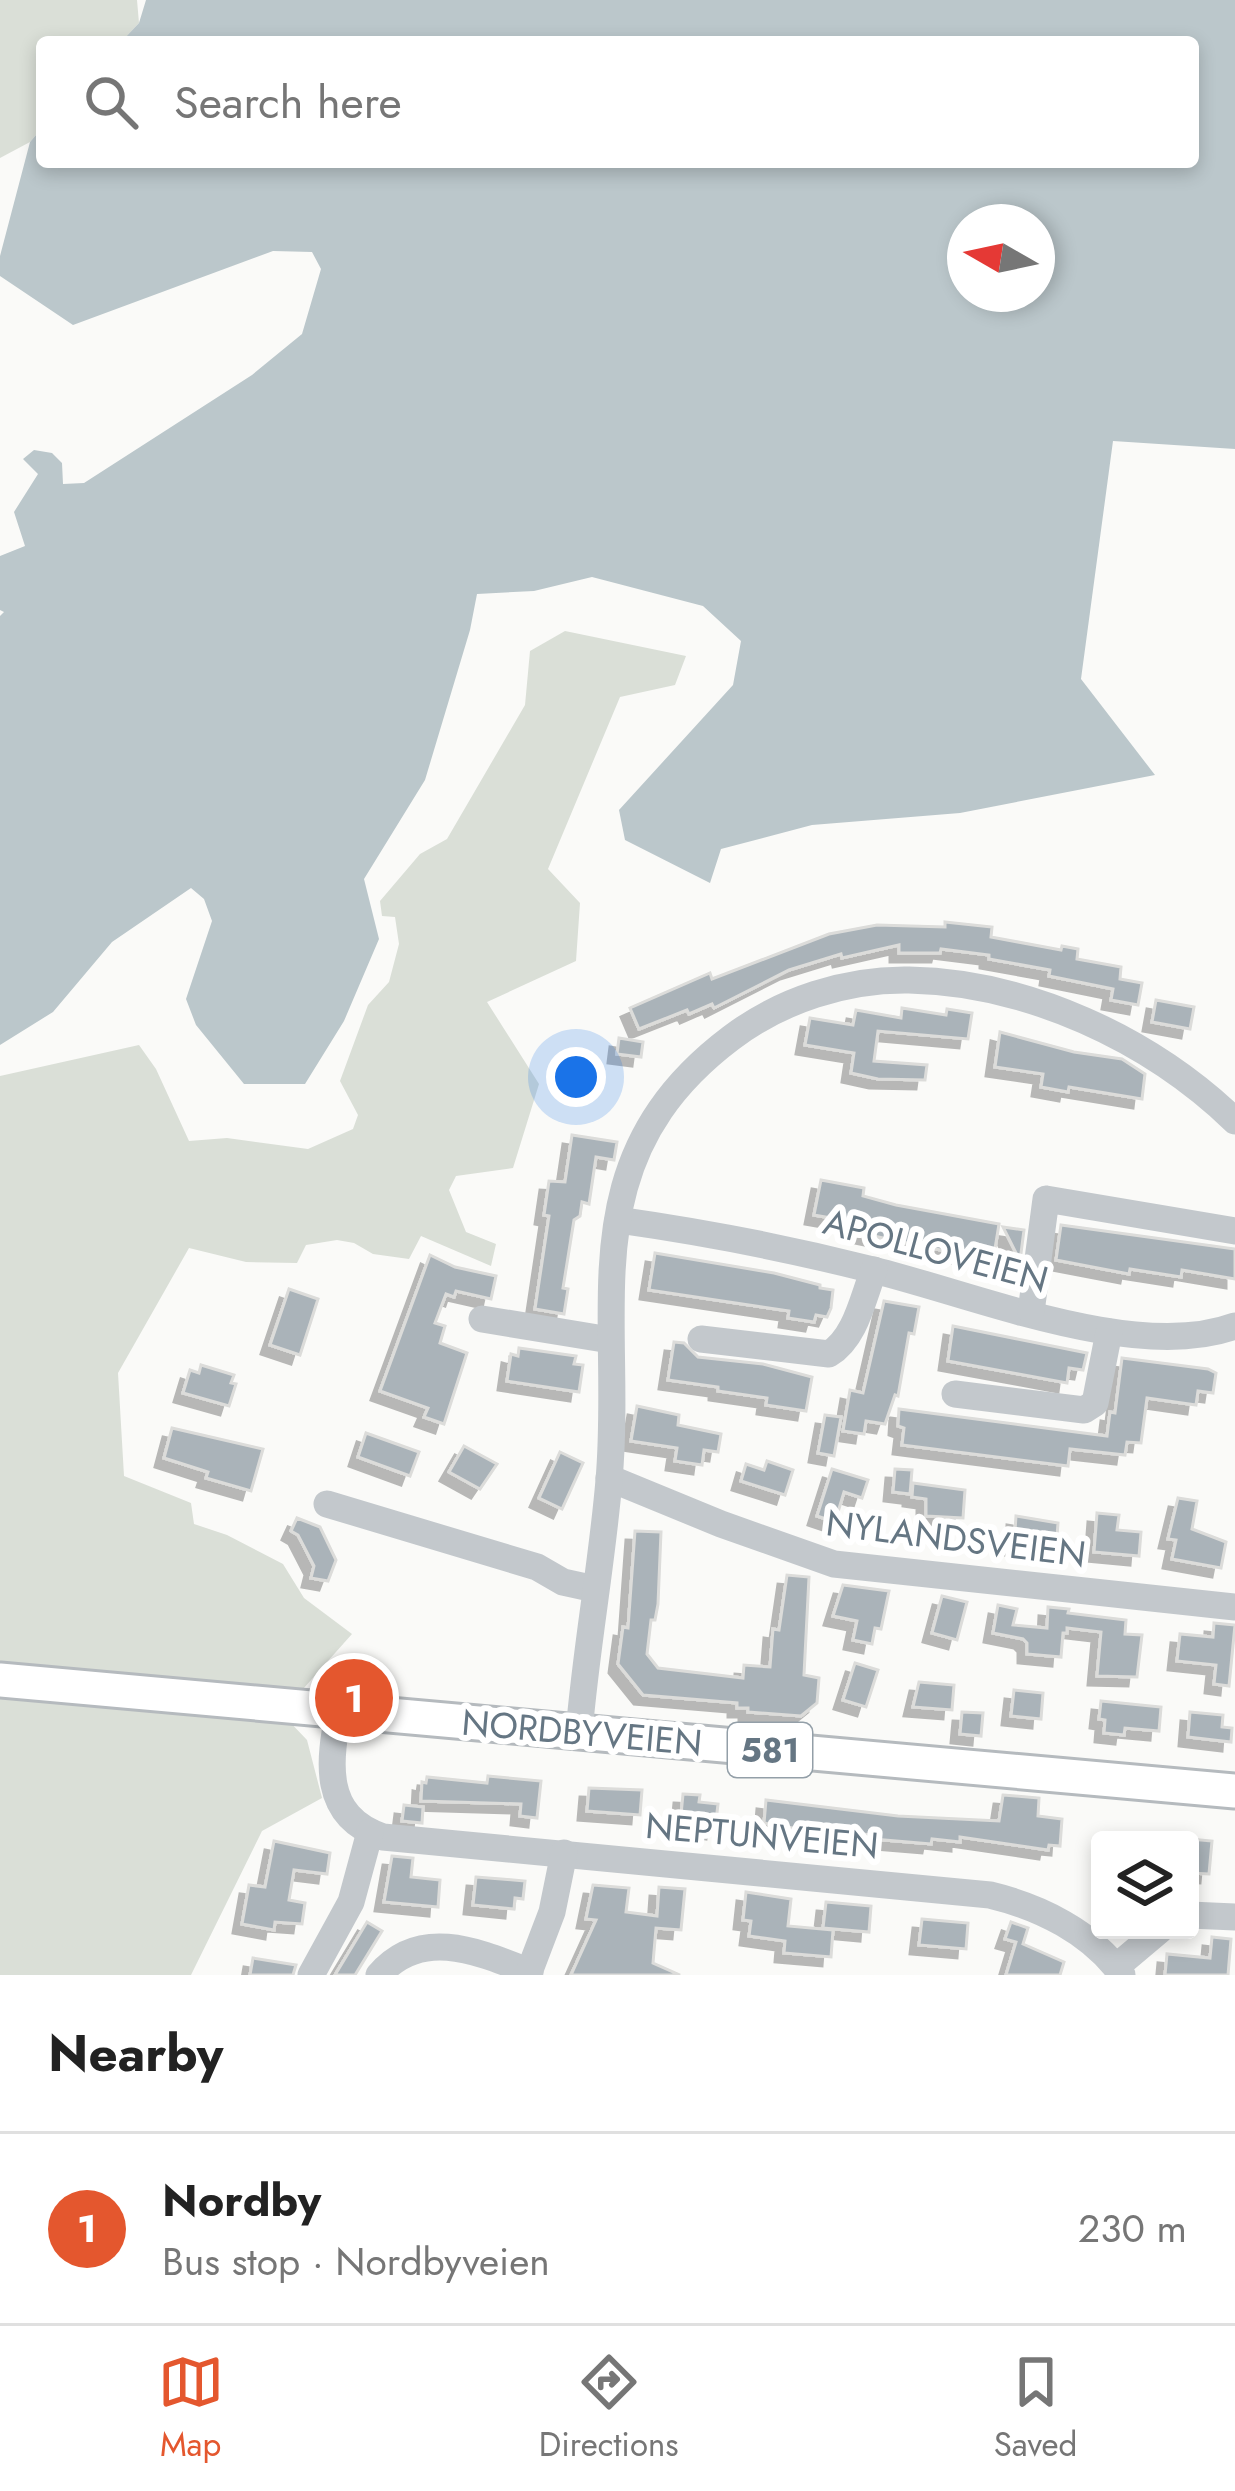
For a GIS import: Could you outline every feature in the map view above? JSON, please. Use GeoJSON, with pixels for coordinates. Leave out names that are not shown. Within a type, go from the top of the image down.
{"type":"FeatureCollection","features":[{"type":"Feature","properties":{"kind":"main road","name":"NORDBYVEIEN"},"geometry":{"type":"LineString","coordinates":[[0,1680],[1235,1790]]}},
{"type":"Feature","properties":{"kind":"street"},"geometry":{"type":"LineString","coordinates":[[579,1732],[609,1478],[611,1274],[626,1174],[638,1144],[671,1095],[703,1062],[782,1007],[873,982],[974,985],[1040,1004],[1135,1046],[1235,1121]]}},
{"type":"Feature","properties":{"kind":"street"},"geometry":{"type":"LineString","coordinates":[[1031,1312],[1046,1199],[1235,1231]]}},
{"type":"Feature","properties":{"kind":"street","name":"APOLLOVEIEN"},"geometry":{"type":"LineString","coordinates":[[618,1220],[757,1242],[1109,1332],[1172,1336],[1235,1325]]}},
{"type":"Feature","properties":{"kind":"street"},"geometry":{"type":"LineString","coordinates":[[701,1339],[829,1354],[850,1333],[874,1270]]}},
{"type":"Feature","properties":{"kind":"street"},"geometry":{"type":"LineString","coordinates":[[482,1319],[610,1340]]}},
{"type":"Feature","properties":{"kind":"street"},"geometry":{"type":"LineString","coordinates":[[956,1394],[1084,1410],[1095,1402],[1109,1332]]}},
{"type":"Feature","properties":{"kind":"street","name":"NYLANDSVEIEN"},"geometry":{"type":"LineString","coordinates":[[609,1478],[833,1564],[1235,1607]]}},
{"type":"Feature","properties":{"kind":"street"},"geometry":{"type":"LineString","coordinates":[[327,1504],[595,1589]]}},
{"type":"Feature","properties":{"kind":"street"},"geometry":{"type":"LineString","coordinates":[[311,1975],[350,1902],[370,1832],[344,1807],[331,1778],[330,1753],[340,1710]]}},
{"type":"Feature","properties":{"kind":"street","name":"NEPTUNVEIEN"},"geometry":{"type":"LineString","coordinates":[[370,1832],[398,1839],[990,1895],[1028,1905],[1064,1924],[1119,1971]]}},
{"type":"Feature","properties":{"kind":"street"},"geometry":{"type":"LineString","coordinates":[[379,1975],[402,1954],[436,1946],[474,1952],[529,1974],[552,1912],[563,1853]]}},
{"type":"Feature","properties":{"kind":"street"},"geometry":{"type":"LineString","coordinates":[[1199,1916],[1235,1917]]}},
{"type":"Feature","properties":{"kind":"street"},"geometry":{"type":"LineString","coordinates":[[1119,1971],[1151,1939]]}},
{"type":"Feature","properties":{"kind":"shaded area"},"geometry":{"type":"Polygon","coordinates":[[[0,0],[137,0],[139,23],[127,36],[36,36],[36,135],[0,158],[0,0]]]}},
{"type":"Feature","properties":{"kind":"shaded area"},"geometry":{"type":"Polygon","coordinates":[[[146,0],[1235,0],[1235,449],[1113,441],[1081,679],[1155,775],[960,813],[812,825],[721,849],[710,883],[625,840],[619,810],[733,685],[741,641],[703,606],[592,577],[534,591],[477,594],[425,780],[364,879],[379,939],[344,1021],[305,1084],[244,1084],[196,1025],[186,999],[212,921],[204,899],[191,888],[112,942],[53,1012],[0,1045],[0,616],[4,612],[0,610],[0,556],[25,546],[14,512],[38,474],[23,459],[34,450],[52,453],[62,463],[63,484],[84,483],[252,375],[302,334],[321,269],[312,252],[273,251],[73,325],[0,276],[0,256],[30,142],[36,135],[36,168],[1199,168],[1199,36],[127,36],[139,23],[146,0]]]}},
{"type":"Feature","properties":{"kind":"shaded area"},"geometry":{"type":"Polygon","coordinates":[[[565,631],[686,656],[675,685],[620,697],[548,869],[580,903],[576,961],[487,1002],[539,1084],[513,1168],[456,1176],[449,1190],[466,1232],[496,1244],[491,1266],[421,1236],[409,1259],[373,1254],[337,1240],[306,1245],[297,1263],[246,1262],[189,1248],[118,1373],[124,1476],[191,1503],[194,1524],[283,1564],[304,1598],[352,1634],[303,1689],[258,1692],[0,1669],[0,1076],[139,1045],[156,1069],[189,1141],[227,1138],[308,1149],[353,1129],[358,1115],[340,1081],[368,1005],[389,982],[399,944],[395,917],[382,916],[380,901],[420,854],[447,839],[525,705],[530,651],[565,631]]]}},
{"type":"Feature","properties":{"kind":"shaded area"},"geometry":{"type":"Polygon","coordinates":[[[0,1692],[286,1718],[307,1740],[322,1798],[262,1831],[191,1975],[0,1975],[0,1692]]]}},
{"type":"Feature","properties":{"kind":"building"},"geometry":{"type":"Polygon","coordinates":[[[945,922],[992,927],[991,937],[1078,949],[1077,959],[1121,967],[1120,979],[1142,983],[1138,1005],[1111,1000],[1113,989],[1049,976],[1050,970],[941,949],[940,953],[899,953],[899,945],[842,958],[841,954],[789,970],[714,1008],[712,1004],[689,1014],[687,1010],[639,1029],[630,1008],[710,973],[712,979],[829,934],[877,925],[945,927],[945,922]]]}},
{"type":"Feature","properties":{"kind":"building"},"geometry":{"type":"Polygon","coordinates":[[[1156,1000],[1194,1007],[1190,1029],[1152,1022],[1156,1000]]]}},
{"type":"Feature","properties":{"kind":"building"},"geometry":{"type":"Polygon","coordinates":[[[902,1008],[946,1015],[947,1009],[972,1013],[968,1039],[878,1031],[874,1061],[927,1065],[925,1080],[851,1073],[854,1053],[805,1045],[810,1018],[853,1025],[856,1010],[901,1018],[902,1008]]]}},
{"type":"Feature","properties":{"kind":"building"},"geometry":{"type":"Polygon","coordinates":[[[1000,1032],[1122,1059],[1145,1074],[1142,1099],[1041,1087],[1043,1074],[995,1067],[1000,1032]]]}},
{"type":"Feature","properties":{"kind":"building"},"geometry":{"type":"Polygon","coordinates":[[[619,1038],[643,1042],[641,1057],[617,1054],[619,1038]]]}},
{"type":"Feature","properties":{"kind":"building"},"geometry":{"type":"Polygon","coordinates":[[[572,1135],[617,1142],[614,1160],[596,1157],[589,1204],[582,1202],[580,1216],[574,1220],[563,1288],[568,1289],[564,1314],[535,1309],[549,1216],[544,1215],[549,1181],[565,1182],[572,1135]]]}},
{"type":"Feature","properties":{"kind":"building"},"geometry":{"type":"Polygon","coordinates":[[[821,1180],[864,1188],[863,1196],[896,1205],[999,1224],[993,1261],[864,1234],[865,1224],[814,1215],[821,1180]]]}},
{"type":"Feature","properties":{"kind":"building"},"geometry":{"type":"Polygon","coordinates":[[[1061,1225],[1235,1249],[1235,1279],[1182,1270],[1181,1277],[1130,1269],[1129,1274],[1056,1260],[1061,1225]]]}},
{"type":"Feature","properties":{"kind":"building"},"geometry":{"type":"Polygon","coordinates":[[[1003,1227],[1024,1230],[1020,1261],[1003,1227]]]}},
{"type":"Feature","properties":{"kind":"building"},"geometry":{"type":"Polygon","coordinates":[[[655,1253],[820,1285],[833,1290],[831,1308],[827,1317],[816,1315],[814,1322],[788,1318],[789,1311],[649,1290],[655,1253]]]}},
{"type":"Feature","properties":{"kind":"building"},"geometry":{"type":"Polygon","coordinates":[[[430,1255],[455,1267],[496,1276],[491,1299],[456,1291],[454,1297],[446,1294],[435,1323],[445,1326],[440,1343],[467,1353],[444,1424],[424,1417],[428,1408],[380,1391],[430,1255]]]}},
{"type":"Feature","properties":{"kind":"building"},"geometry":{"type":"Polygon","coordinates":[[[289,1289],[318,1299],[300,1355],[270,1345],[289,1289]]]}},
{"type":"Feature","properties":{"kind":"building"},"geometry":{"type":"Polygon","coordinates":[[[884,1301],[919,1307],[914,1334],[909,1333],[898,1396],[885,1424],[866,1421],[864,1434],[843,1431],[850,1390],[863,1393],[884,1301]]]}},
{"type":"Feature","properties":{"kind":"building"},"geometry":{"type":"Polygon","coordinates":[[[953,1326],[1087,1353],[1083,1370],[1069,1368],[1067,1383],[948,1361],[953,1326]]]}},
{"type":"Feature","properties":{"kind":"building"},"geometry":{"type":"Polygon","coordinates":[[[674,1342],[684,1343],[698,1357],[763,1364],[812,1377],[806,1411],[766,1405],[767,1398],[668,1380],[674,1342]]]}},
{"type":"Feature","properties":{"kind":"building"},"geometry":{"type":"Polygon","coordinates":[[[519,1348],[576,1356],[574,1364],[583,1365],[579,1392],[507,1381],[511,1354],[518,1356],[519,1348]]]}},
{"type":"Feature","properties":{"kind":"building"},"geometry":{"type":"Polygon","coordinates":[[[1122,1358],[1208,1369],[1216,1373],[1213,1393],[1198,1391],[1196,1405],[1147,1398],[1141,1443],[1127,1442],[1125,1455],[1070,1449],[1068,1466],[902,1445],[899,1409],[1107,1436],[1122,1358]]]}},
{"type":"Feature","properties":{"kind":"building"},"geometry":{"type":"Polygon","coordinates":[[[201,1365],[234,1375],[229,1406],[183,1393],[190,1370],[199,1373],[201,1365]]]}},
{"type":"Feature","properties":{"kind":"building"},"geometry":{"type":"Polygon","coordinates":[[[637,1406],[679,1415],[678,1425],[721,1434],[718,1452],[704,1450],[702,1465],[675,1461],[677,1448],[631,1441],[637,1406]]]}},
{"type":"Feature","properties":{"kind":"building"},"geometry":{"type":"Polygon","coordinates":[[[825,1415],[841,1417],[834,1456],[818,1453],[825,1415]]]}},
{"type":"Feature","properties":{"kind":"building"},"geometry":{"type":"Polygon","coordinates":[[[172,1428],[263,1449],[251,1491],[206,1478],[208,1472],[164,1458],[172,1428]]]}},
{"type":"Feature","properties":{"kind":"building"},"geometry":{"type":"Polygon","coordinates":[[[366,1433],[419,1452],[410,1476],[358,1457],[366,1433]]]}},
{"type":"Feature","properties":{"kind":"building"},"geometry":{"type":"Polygon","coordinates":[[[464,1446],[497,1464],[480,1489],[449,1472],[464,1446]]]}},
{"type":"Feature","properties":{"kind":"building"},"geometry":{"type":"Polygon","coordinates":[[[560,1452],[583,1463],[562,1509],[539,1498],[560,1452]]]}},
{"type":"Feature","properties":{"kind":"building"},"geometry":{"type":"Polygon","coordinates":[[[767,1461],[793,1470],[785,1495],[741,1481],[746,1464],[764,1470],[767,1461]]]}},
{"type":"Feature","properties":{"kind":"building"},"geometry":{"type":"Polygon","coordinates":[[[832,1469],[868,1480],[862,1498],[844,1492],[835,1522],[817,1516],[832,1469]]]}},
{"type":"Feature","properties":{"kind":"building"},"geometry":{"type":"Polygon","coordinates":[[[895,1469],[912,1470],[910,1494],[893,1492],[895,1469]]]}},
{"type":"Feature","properties":{"kind":"building"},"geometry":{"type":"Polygon","coordinates":[[[913,1483],[965,1490],[963,1518],[926,1516],[926,1499],[912,1497],[913,1483]]]}},
{"type":"Feature","properties":{"kind":"building"},"geometry":{"type":"Polygon","coordinates":[[[1178,1498],[1197,1501],[1192,1529],[1226,1542],[1221,1568],[1172,1559],[1176,1540],[1168,1539],[1178,1498]]]}},
{"type":"Feature","properties":{"kind":"building"},"geometry":{"type":"Polygon","coordinates":[[[1097,1513],[1119,1515],[1117,1530],[1141,1532],[1139,1556],[1094,1552],[1097,1513]]]}},
{"type":"Feature","properties":{"kind":"building"},"geometry":{"type":"Polygon","coordinates":[[[1016,1516],[1058,1523],[1056,1549],[1014,1546],[1016,1516]]]}},
{"type":"Feature","properties":{"kind":"building"},"geometry":{"type":"Polygon","coordinates":[[[297,1518],[320,1527],[336,1560],[328,1581],[311,1578],[314,1566],[298,1535],[291,1531],[297,1518]]]}},
{"type":"Feature","properties":{"kind":"building"},"geometry":{"type":"Polygon","coordinates":[[[635,1531],[661,1532],[658,1604],[647,1654],[658,1668],[743,1678],[744,1665],[770,1667],[773,1629],[779,1630],[787,1575],[809,1577],[804,1675],[819,1678],[817,1703],[801,1716],[748,1712],[748,1708],[737,1708],[737,1703],[643,1695],[618,1664],[623,1627],[628,1628],[635,1531]]]}},
{"type":"Feature","properties":{"kind":"building"},"geometry":{"type":"Polygon","coordinates":[[[843,1585],[889,1591],[881,1629],[875,1628],[872,1644],[853,1640],[857,1621],[833,1616],[843,1585]]]}},
{"type":"Feature","properties":{"kind":"building"},"geometry":{"type":"Polygon","coordinates":[[[942,1596],[967,1602],[957,1640],[932,1633],[942,1596]]]}},
{"type":"Feature","properties":{"kind":"building"},"geometry":{"type":"Polygon","coordinates":[[[998,1605],[1017,1609],[1013,1625],[1047,1628],[1048,1607],[1126,1620],[1125,1634],[1142,1635],[1137,1677],[1097,1676],[1101,1632],[1067,1628],[1061,1657],[1027,1654],[1023,1639],[993,1633],[998,1605]]]}},
{"type":"Feature","properties":{"kind":"building"},"geometry":{"type":"Polygon","coordinates":[[[1214,1623],[1235,1625],[1229,1686],[1214,1684],[1216,1665],[1177,1661],[1180,1634],[1213,1637],[1214,1623]]]}},
{"type":"Feature","properties":{"kind":"building"},"geometry":{"type":"Polygon","coordinates":[[[855,1663],[878,1670],[866,1707],[843,1700],[855,1663]]]}},
{"type":"Feature","properties":{"kind":"building"},"geometry":{"type":"Polygon","coordinates":[[[919,1682],[954,1685],[952,1710],[913,1707],[919,1682]]]}},
{"type":"Feature","properties":{"kind":"building"},"geometry":{"type":"Polygon","coordinates":[[[1014,1690],[1043,1693],[1041,1719],[1011,1716],[1014,1690]]]}},
{"type":"Feature","properties":{"kind":"building"},"geometry":{"type":"Polygon","coordinates":[[[1101,1701],[1161,1707],[1159,1731],[1125,1728],[1124,1735],[1104,1733],[1105,1720],[1099,1719],[1101,1701]]]}},
{"type":"Feature","properties":{"kind":"building"},"geometry":{"type":"Polygon","coordinates":[[[962,1712],[983,1713],[981,1736],[960,1734],[962,1712]]]}},
{"type":"Feature","properties":{"kind":"building"},"geometry":{"type":"Polygon","coordinates":[[[1190,1712],[1223,1715],[1222,1727],[1232,1728],[1231,1742],[1188,1737],[1190,1712]]]}},
{"type":"Feature","properties":{"kind":"building"},"geometry":{"type":"Polygon","coordinates":[[[488,1776],[541,1781],[537,1818],[520,1816],[521,1804],[421,1801],[422,1782],[427,1777],[487,1783],[488,1776]]]}},
{"type":"Feature","properties":{"kind":"building"},"geometry":{"type":"Polygon","coordinates":[[[589,1788],[642,1790],[640,1815],[587,1811],[589,1788]]]}},
{"type":"Feature","properties":{"kind":"building"},"geometry":{"type":"Polygon","coordinates":[[[683,1794],[700,1795],[699,1802],[718,1804],[715,1830],[680,1825],[683,1794]]]}},
{"type":"Feature","properties":{"kind":"building"},"geometry":{"type":"Polygon","coordinates":[[[1003,1795],[1039,1798],[1038,1816],[1062,1819],[1060,1846],[1049,1845],[1048,1850],[960,1837],[960,1842],[932,1839],[931,1844],[873,1839],[873,1835],[836,1832],[837,1827],[804,1825],[804,1830],[764,1823],[766,1800],[898,1816],[999,1821],[1003,1795]]]}},
{"type":"Feature","properties":{"kind":"building"},"geometry":{"type":"Polygon","coordinates":[[[404,1805],[423,1807],[422,1823],[402,1821],[404,1805]]]}},
{"type":"Feature","properties":{"kind":"building"},"geometry":{"type":"Polygon","coordinates":[[[1199,1840],[1212,1841],[1209,1874],[1199,1873],[1199,1840]]]}},
{"type":"Feature","properties":{"kind":"building"},"geometry":{"type":"Polygon","coordinates":[[[274,1841],[330,1853],[327,1874],[294,1870],[289,1900],[305,1903],[302,1924],[275,1922],[274,1930],[242,1924],[249,1885],[265,1887],[274,1841]]]}},
{"type":"Feature","properties":{"kind":"building"},"geometry":{"type":"Polygon","coordinates":[[[392,1856],[413,1858],[411,1877],[440,1880],[438,1907],[384,1902],[392,1856]]]}},
{"type":"Feature","properties":{"kind":"building"},"geometry":{"type":"Polygon","coordinates":[[[476,1877],[525,1881],[523,1899],[515,1898],[514,1909],[473,1905],[476,1877]]]}},
{"type":"Feature","properties":{"kind":"building"},"geometry":{"type":"Polygon","coordinates":[[[593,1885],[629,1888],[626,1912],[657,1916],[659,1887],[685,1889],[681,1930],[656,1928],[653,1963],[680,1975],[571,1975],[596,1920],[586,1919],[593,1885]]]}},
{"type":"Feature","properties":{"kind":"building"},"geometry":{"type":"Polygon","coordinates":[[[746,1892],[791,1899],[788,1926],[833,1930],[831,1957],[784,1953],[785,1941],[749,1936],[751,1921],[743,1920],[746,1892]]]}},
{"type":"Feature","properties":{"kind":"building"},"geometry":{"type":"Polygon","coordinates":[[[826,1902],[871,1906],[869,1932],[823,1928],[826,1902]]]}},
{"type":"Feature","properties":{"kind":"building"},"geometry":{"type":"Polygon","coordinates":[[[922,1919],[968,1923],[966,1949],[919,1945],[922,1919]]]}},
{"type":"Feature","properties":{"kind":"building"},"geometry":{"type":"Polygon","coordinates":[[[367,1922],[382,1931],[355,1975],[335,1975],[367,1922]]]}},
{"type":"Feature","properties":{"kind":"building"},"geometry":{"type":"Polygon","coordinates":[[[1011,1922],[1028,1928],[1023,1944],[1064,1962],[1060,1975],[1006,1975],[1016,1942],[1005,1939],[1011,1922]]]}},
{"type":"Feature","properties":{"kind":"building"},"geometry":{"type":"Polygon","coordinates":[[[1212,1937],[1231,1939],[1228,1975],[1165,1975],[1167,1954],[1210,1958],[1212,1937]]]}},
{"type":"Feature","properties":{"kind":"building"},"geometry":{"type":"Polygon","coordinates":[[[253,1958],[296,1965],[293,1975],[250,1975],[253,1958]]]}},
{"type":"Feature","properties":{"kind":"place","name":"Nordby"},"geometry":{"type":"Point","coordinates":[354,1698]}}]}
